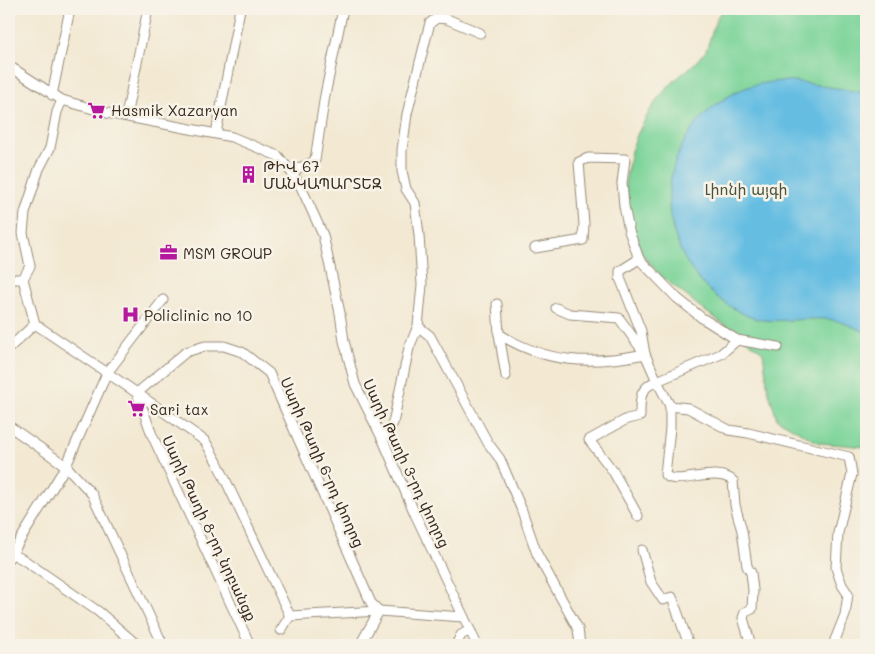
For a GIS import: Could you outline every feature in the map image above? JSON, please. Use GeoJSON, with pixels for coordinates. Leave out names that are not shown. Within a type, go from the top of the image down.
{"type":"FeatureCollection","features":[{"type":"Feature","properties":{"kind":"street"},"geometry":{"type":"LineString","coordinates":[[52,95],[70,9]]}},
{"type":"Feature","properties":{"kind":"street"},"geometry":{"type":"LineString","coordinates":[[126,116],[148,9]]}},
{"type":"Feature","properties":{"kind":"street"},"geometry":{"type":"LineString","coordinates":[[216,134],[240,9]]}},
{"type":"Feature","properties":{"kind":"street"},"geometry":{"type":"LineString","coordinates":[[292,173],[300,166],[316,160],[325,94],[343,9]]}},
{"type":"Feature","properties":{"kind":"street"},"geometry":{"type":"LineString","coordinates":[[383,440],[392,423],[409,348],[418,326],[422,286],[415,203],[406,189],[402,172],[402,150],[407,114],[430,23],[437,18],[446,19],[480,33]]}},
{"type":"Feature","properties":{"kind":"street","name":"Սարի Թաղի 3-րդ փողոց"},"geometry":{"type":"LineString","coordinates":[[9,66],[62,100],[107,113],[216,134],[249,143],[278,156],[292,173],[301,187],[323,235],[340,313],[344,342],[355,384],[383,440],[415,514],[477,645]]}},
{"type":"Feature","properties":{"kind":"street"},"geometry":{"type":"LineString","coordinates":[[62,100],[57,112],[51,146],[39,169],[25,213],[23,235],[30,266],[23,280],[35,324],[205,441],[217,462],[290,616]]}},
{"type":"Feature","properties":{"kind":"street"},"geometry":{"type":"LineString","coordinates":[[535,248],[583,240],[584,224],[578,162],[588,158],[625,159],[622,184],[624,206],[629,231],[639,259],[677,298],[702,318],[740,340],[778,347]]}},
{"type":"Feature","properties":{"kind":"street"},"geometry":{"type":"LineString","coordinates":[[639,259],[620,271],[620,278],[642,332],[645,354]]}},
{"type":"Feature","properties":{"kind":"street"},"geometry":{"type":"LineString","coordinates":[[9,279],[23,280]]}},
{"type":"Feature","properties":{"kind":"street"},"geometry":{"type":"LineString","coordinates":[[137,645],[99,612],[24,560],[10,554],[66,466],[107,373],[162,300]]}},
{"type":"Feature","properties":{"kind":"street"},"geometry":{"type":"LineString","coordinates":[[497,304],[499,334],[506,376]]}},
{"type":"Feature","properties":{"kind":"street"},"geometry":{"type":"LineString","coordinates":[[556,308],[570,314],[619,318],[645,354],[670,406],[670,428],[665,475],[673,478],[704,475],[724,476],[733,482],[735,505],[742,531],[747,566],[751,573],[752,581],[752,609],[745,612],[743,618],[751,645]]}},
{"type":"Feature","properties":{"kind":"street"},"geometry":{"type":"LineString","coordinates":[[9,348],[35,324]]}},
{"type":"Feature","properties":{"kind":"street"},"geometry":{"type":"LineString","coordinates":[[418,326],[430,336],[488,443],[500,459],[521,508],[537,554],[578,629],[580,645]]}},
{"type":"Feature","properties":{"kind":"street"},"geometry":{"type":"LineString","coordinates":[[499,334],[518,346],[540,354],[584,362],[620,359],[645,354]]}},
{"type":"Feature","properties":{"kind":"street"},"geometry":{"type":"LineString","coordinates":[[638,516],[612,471],[589,440],[627,419],[640,416],[642,392],[647,385],[721,354],[740,340]]}},
{"type":"Feature","properties":{"kind":"street","name":"Սարի Թաղի 6-րդ փողոց"},"geometry":{"type":"LineString","coordinates":[[137,393],[186,352],[205,346],[224,346],[242,352],[269,373],[370,603],[379,611]]}},
{"type":"Feature","properties":{"kind":"street","name":"Սարի Թաղի 8-րդ նրբանցք"},"geometry":{"type":"LineString","coordinates":[[137,393],[152,435],[250,645]]}},
{"type":"Feature","properties":{"kind":"street"},"geometry":{"type":"LineString","coordinates":[[670,406],[688,408],[728,430],[748,433],[849,458],[852,474],[838,533],[836,568],[842,585],[848,594],[845,615],[833,645]]}},
{"type":"Feature","properties":{"kind":"street"},"geometry":{"type":"LineString","coordinates":[[9,426],[66,466],[92,494],[163,645]]}},
{"type":"Feature","properties":{"kind":"street"},"geometry":{"type":"LineString","coordinates":[[642,550],[651,582],[663,600],[672,597],[690,645]]}},
{"type":"Feature","properties":{"kind":"street"},"geometry":{"type":"LineString","coordinates":[[290,616],[379,611],[463,617]]}},
{"type":"Feature","properties":{"kind":"street"},"geometry":{"type":"LineString","coordinates":[[360,645],[379,611]]}},
{"type":"Feature","properties":{"kind":"street"},"geometry":{"type":"LineString","coordinates":[[281,630],[290,616]]}},
{"type":"Feature","properties":{"kind":"street"},"geometry":{"type":"LineString","coordinates":[[456,645],[461,636],[470,630]]}},
{"type":"Feature","properties":{"kind":"green space","name":"Լիոնի այգի"},"geometry":{"type":"Polygon","coordinates":[[[724,9],[866,9],[866,447],[819,443],[777,419],[768,390],[763,352],[705,311],[660,275],[642,254],[633,232],[625,184],[631,151],[637,135],[659,97],[706,51],[717,17],[724,9]]]}},
{"type":"Feature","properties":{"kind":"water"},"geometry":{"type":"Polygon","coordinates":[[[793,81],[866,93],[866,332],[829,319],[763,320],[744,314],[721,300],[697,278],[677,241],[671,218],[669,194],[672,172],[680,150],[692,130],[707,112],[726,98],[748,87],[770,82],[793,81]]]}},
{"type":"Feature","properties":{"kind":"place","name":"Hasmik Xazaryan"},"geometry":{"type":"Point","coordinates":[97,110]}},
{"type":"Feature","properties":{"kind":"place","name":"ԹԻՎ 67 ՄԱՆԿԱՊԱՐՏԵԶ"},"geometry":{"type":"Point","coordinates":[249,175]}},
{"type":"Feature","properties":{"kind":"place","name":"MSM GROUP"},"geometry":{"type":"Point","coordinates":[169,253]}},
{"type":"Feature","properties":{"kind":"place","name":"Policlinic no 10"},"geometry":{"type":"Point","coordinates":[130,315]}},
{"type":"Feature","properties":{"kind":"place","name":"Sari tax"},"geometry":{"type":"Point","coordinates":[136,409]}}]}
